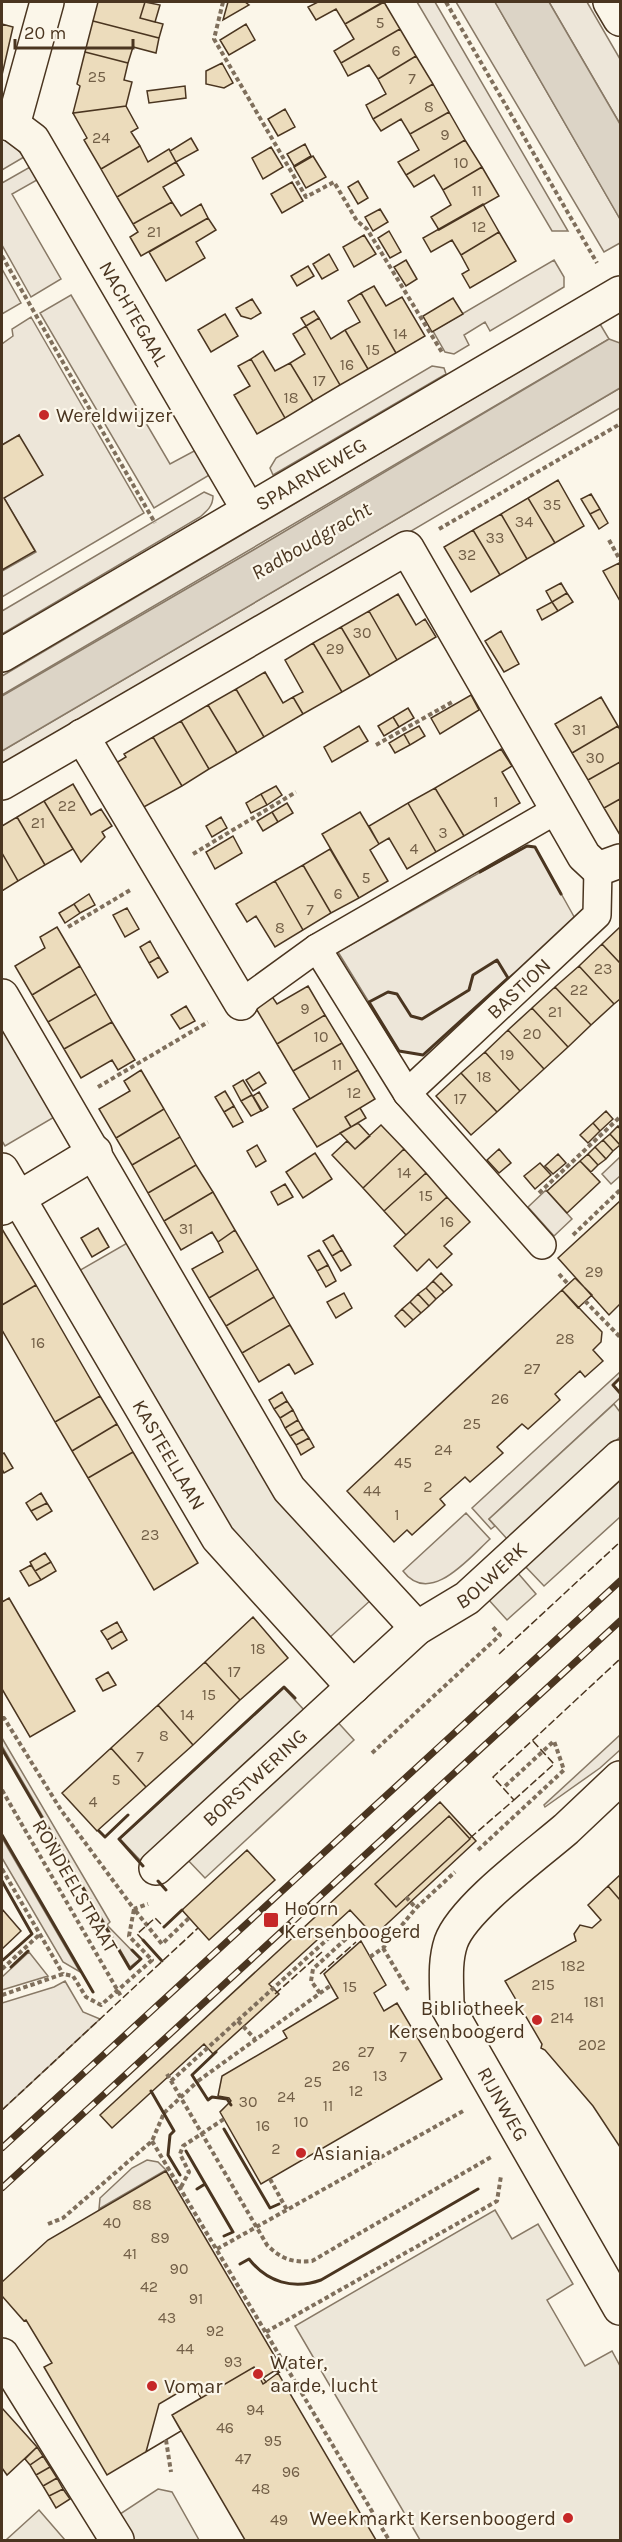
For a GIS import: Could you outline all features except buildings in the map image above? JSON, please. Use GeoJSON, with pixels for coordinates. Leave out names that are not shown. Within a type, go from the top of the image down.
{"type":"FeatureCollection","features":[{"type":"Feature","properties":{"kind":"street","name":"NACHTEGAAL"},"geometry":{"type":"LineString","coordinates":[[47,2],[7,123],[33,140],[248,509]]}},
{"type":"Feature","properties":{"kind":"street"},"geometry":{"type":"LineString","coordinates":[[610,2],[621,20]]}},
{"type":"Feature","properties":{"kind":"street","name":"SPAARNEWEG"},"geometry":{"type":"LineString","coordinates":[[2,656],[174,556],[248,509],[618,294]]}},
{"type":"Feature","properties":{"kind":"street"},"geometry":{"type":"LineString","coordinates":[[2,783],[407,548]]}},
{"type":"Feature","properties":{"kind":"street","name":"BASTION"},"geometry":{"type":"LineString","coordinates":[[407,548],[584,856],[610,865],[597,915],[407,1093]]}},
{"type":"Feature","properties":{"kind":"street"},"geometry":{"type":"LineString","coordinates":[[82,736],[241,1003],[317,948],[558,809]]}},
{"type":"Feature","properties":{"kind":"street"},"geometry":{"type":"LineString","coordinates":[[317,948],[407,1093],[542,1245]]}},
{"type":"Feature","properties":{"kind":"street"},"geometry":{"type":"LineString","coordinates":[[2,996],[290,1489],[417,1628]]}},
{"type":"Feature","properties":{"kind":"street"},"geometry":{"type":"LineString","coordinates":[[10,1203],[95,1152]]}},
{"type":"Feature","properties":{"kind":"street","name":"KASTEELLAAN"},"geometry":{"type":"LineString","coordinates":[[2,1170],[10,1203],[218,1538],[353,1686]]}},
{"type":"Feature","properties":{"kind":"street","name":"BOLWERK"},"geometry":{"type":"LineString","coordinates":[[353,1686],[417,1628],[467,1598],[621,1457]]}},
{"type":"Feature","properties":{"kind":"street","name":"BORSTWERING"},"geometry":{"type":"LineString","coordinates":[[156,1868],[353,1686]]}},
{"type":"Feature","properties":{"kind":"street","name":"RIJNWEG"},"geometry":{"type":"LineString","coordinates":[[621,1778],[490,1893],[452,1939],[447,1957],[447,2006],[621,2308]]}},
{"type":"Feature","properties":{"kind":"street"},"geometry":{"type":"LineString","coordinates":[[2,2355],[117,2541]]}},
{"type":"Feature","properties":{"kind":"path"},"geometry":{"type":"LineString","coordinates":[[223,2],[214,39],[306,197],[334,182],[357,221],[367,229],[462,385]]}},
{"type":"Feature","properties":{"kind":"path"},"geometry":{"type":"LineString","coordinates":[[446,2],[618,294]]}},
{"type":"Feature","properties":{"kind":"path"},"geometry":{"type":"LineString","coordinates":[[2,256],[174,556]]}},
{"type":"Feature","properties":{"kind":"path"},"geometry":{"type":"LineString","coordinates":[[407,548],[621,424]]}},
{"type":"Feature","properties":{"kind":"path"},"geometry":{"type":"LineString","coordinates":[[609,540],[621,560]]}},
{"type":"Feature","properties":{"kind":"path"},"geometry":{"type":"LineString","coordinates":[[376,745],[484,684]]}},
{"type":"Feature","properties":{"kind":"path"},"geometry":{"type":"LineString","coordinates":[[67,1105],[241,1003]]}},
{"type":"Feature","properties":{"kind":"path"},"geometry":{"type":"LineString","coordinates":[[516,1214],[621,1118]]}},
{"type":"Feature","properties":{"kind":"path"},"geometry":{"type":"LineString","coordinates":[[571,1237],[621,1190]]}},
{"type":"Feature","properties":{"kind":"path"},"geometry":{"type":"LineString","coordinates":[[585,1301],[621,1337]]}},
{"type":"Feature","properties":{"kind":"path"},"geometry":{"type":"LineString","coordinates":[[372,1753],[491,1644]]}},
{"type":"Feature","properties":{"kind":"path"},"geometry":{"type":"LineString","coordinates":[[2,1718],[61,1810],[162,1944],[189,1918]]}},
{"type":"Feature","properties":{"kind":"path"},"geometry":{"type":"LineString","coordinates":[[477,1851],[564,1770],[554,1741],[503,1788]]}},
{"type":"Feature","properties":{"kind":"path","name":"RONDEELSTRAAT"},"geometry":{"type":"LineString","coordinates":[[2,1790],[122,1998]]}},
{"type":"Feature","properties":{"kind":"path"},"geometry":{"type":"LineString","coordinates":[[370,1957],[383,1948],[416,1908],[459,1867]]}},
{"type":"Feature","properties":{"kind":"path"},"geometry":{"type":"LineString","coordinates":[[2,1869],[63,1974]]}},
{"type":"Feature","properties":{"kind":"path"},"geometry":{"type":"LineString","coordinates":[[406,1897],[416,1908]]}},
{"type":"Feature","properties":{"kind":"path"},"geometry":{"type":"LineString","coordinates":[[2,1995],[63,1974],[74,1976],[86,1997],[102,2005],[152,1960],[129,1936],[134,1909]]}},
{"type":"Feature","properties":{"kind":"path"},"geometry":{"type":"LineString","coordinates":[[171,2081],[342,1926]]}},
{"type":"Feature","properties":{"kind":"path"},"geometry":{"type":"LineString","coordinates":[[2,1969],[39,1935]]}},
{"type":"Feature","properties":{"kind":"path"},"geometry":{"type":"LineString","coordinates":[[320,1993],[311,1981],[313,1969],[350,1935]]}},
{"type":"Feature","properties":{"kind":"path"},"geometry":{"type":"LineString","coordinates":[[48,2224],[63,2218],[152,2141],[164,2113],[198,2081],[330,1986]]}},
{"type":"Feature","properties":{"kind":"path"},"geometry":{"type":"LineString","coordinates":[[238,2021],[255,2039]]}},
{"type":"Feature","properties":{"kind":"path"},"geometry":{"type":"LineString","coordinates":[[167,2074],[267,2245],[278,2256],[291,2260],[312,2260],[522,2137]]}},
{"type":"Feature","properties":{"kind":"path"},"geometry":{"type":"LineString","coordinates":[[217,2249],[476,2104]]}},
{"type":"Feature","properties":{"kind":"path"},"geometry":{"type":"LineString","coordinates":[[181,2188],[189,2172],[180,2154],[183,2146],[224,2120]]}},
{"type":"Feature","properties":{"kind":"path"},"geometry":{"type":"LineString","coordinates":[[152,2141],[389,2541]]}},
{"type":"Feature","properties":{"kind":"path"},"geometry":{"type":"LineString","coordinates":[[266,2332],[497,2200],[501,2177],[508,2173]]}},
{"type":"Feature","properties":{"kind":"path"},"geometry":{"type":"LineString","coordinates":[[270,2180],[287,2210]]}},
{"type":"Feature","properties":{"kind":"path"},"geometry":{"type":"LineString","coordinates":[[166,2440],[171,2472]]}},
{"type":"Feature","properties":{"kind":"shaded area"},"geometry":{"type":"Polygon","coordinates":[[[417,2],[435,2],[568,231],[552,231],[417,2]]]}},
{"type":"Feature","properties":{"kind":"shaded area"},"geometry":{"type":"Polygon","coordinates":[[[456,2],[495,2],[620,219],[620,243],[604,252],[456,2]]]}},
{"type":"Feature","properties":{"kind":"shaded area"},"geometry":{"type":"Polygon","coordinates":[[[549,2],[587,2],[620,59],[620,124],[549,2]]]}},
{"type":"Feature","properties":{"kind":"shaded area"},"geometry":{"type":"Polygon","coordinates":[[[2,138],[24,157],[2,170],[2,138]]]}},
{"type":"Feature","properties":{"kind":"shaded area"},"geometry":{"type":"Polygon","coordinates":[[[30,167],[37,180],[12,194],[61,279],[31,297],[2,245],[2,183],[30,167]]]}},
{"type":"Feature","properties":{"kind":"shaded area"},"geometry":{"type":"Polygon","coordinates":[[[554,260],[564,277],[564,287],[490,331],[485,322],[464,335],[469,345],[454,354],[445,352],[433,331],[554,260]]]}},
{"type":"Feature","properties":{"kind":"shaded area"},"geometry":{"type":"Polygon","coordinates":[[[2,269],[21,303],[2,314],[2,269]]]}},
{"type":"Feature","properties":{"kind":"shaded area"},"geometry":{"type":"Polygon","coordinates":[[[71,295],[170,464],[196,450],[211,474],[154,508],[40,313],[71,295]]]}},
{"type":"Feature","properties":{"kind":"shaded area","name":"Wereldwijzer"},"geometry":{"type":"Polygon","coordinates":[[[31,317],[144,513],[2,597],[2,571],[36,552],[4,498],[19,435],[2,445],[2,344],[13,336],[12,329],[31,317]]]}},
{"type":"Feature","properties":{"kind":"shaded area"},"geometry":{"type":"Polygon","coordinates":[[[600,324],[609,339],[2,695],[2,676],[600,324]]]}},
{"type":"Feature","properties":{"kind":"shaded area"},"geometry":{"type":"Polygon","coordinates":[[[432,366],[444,368],[446,374],[273,475],[270,468],[276,458],[432,366]]]}},
{"type":"Feature","properties":{"kind":"shaded area"},"geometry":{"type":"Polygon","coordinates":[[[620,388],[620,408],[2,772],[2,751],[620,388]]]}},
{"type":"Feature","properties":{"kind":"shaded area"},"geometry":{"type":"Polygon","coordinates":[[[204,492],[213,496],[213,500],[200,517],[2,634],[2,611],[204,492]]]}},
{"type":"Feature","properties":{"kind":"shaded area"},"geometry":{"type":"Polygon","coordinates":[[[527,846],[535,847],[577,922],[508,978],[423,1055],[399,1051],[338,952],[527,846]]]}},
{"type":"Feature","properties":{"kind":"shaded area"},"geometry":{"type":"Polygon","coordinates":[[[2,1023],[56,1116],[5,1146],[2,1141],[2,1023]]]}},
{"type":"Feature","properties":{"kind":"shaded area"},"geometry":{"type":"Polygon","coordinates":[[[620,1157],[620,1176],[611,1184],[602,1174],[620,1157]]]}},
{"type":"Feature","properties":{"kind":"shaded area"},"geometry":{"type":"Polygon","coordinates":[[[546,1190],[572,1219],[554,1236],[528,1207],[546,1190]]]}},
{"type":"Feature","properties":{"kind":"shaded area"},"geometry":{"type":"Polygon","coordinates":[[[129,1242],[372,1599],[328,1639],[227,1528],[77,1272],[129,1242]]]}},
{"type":"Feature","properties":{"kind":"shaded area"},"geometry":{"type":"Polygon","coordinates":[[[620,1372],[620,1378],[613,1385],[620,1393],[620,1398],[489,1519],[495,1526],[491,1529],[472,1508],[620,1372]]]}},
{"type":"Feature","properties":{"kind":"shaded area"},"geometry":{"type":"Polygon","coordinates":[[[614,1404],[620,1412],[620,1437],[508,1540],[489,1519],[614,1404]]]}},
{"type":"Feature","properties":{"kind":"shaded area"},"geometry":{"type":"Polygon","coordinates":[[[620,1478],[620,1517],[544,1586],[524,1565],[620,1478]]]}},
{"type":"Feature","properties":{"kind":"shaded area"},"geometry":{"type":"Polygon","coordinates":[[[466,1513],[490,1539],[472,1557],[449,1575],[425,1584],[414,1581],[403,1571],[466,1513]]]}},
{"type":"Feature","properties":{"kind":"shaded area"},"geometry":{"type":"Polygon","coordinates":[[[517,1572],[536,1594],[507,1620],[488,1599],[517,1572]]]}},
{"type":"Feature","properties":{"kind":"shaded area"},"geometry":{"type":"Polygon","coordinates":[[[284,1688],[304,1710],[140,1860],[120,1839],[284,1688]]]}},
{"type":"Feature","properties":{"kind":"shaded area"},"geometry":{"type":"Polygon","coordinates":[[[334,1718],[354,1740],[205,1878],[184,1856],[334,1718]]]}},
{"type":"Feature","properties":{"kind":"shaded area"},"geometry":{"type":"Polygon","coordinates":[[[620,1735],[620,1750],[600,1768],[545,1807],[544,1805],[620,1735]]]}},
{"type":"Feature","properties":{"kind":"shaded area"},"geometry":{"type":"Polygon","coordinates":[[[2,1738],[110,1922],[107,1925],[140,1959],[130,1967],[2,1746],[2,1738]]]}},
{"type":"Feature","properties":{"kind":"shaded area"},"geometry":{"type":"Polygon","coordinates":[[[2,1838],[80,1972],[63,1962],[2,1858],[2,1838]]]}},
{"type":"Feature","properties":{"kind":"shaded area"},"geometry":{"type":"Polygon","coordinates":[[[29,1952],[48,1976],[2,1990],[2,1977],[29,1952]]]}},
{"type":"Feature","properties":{"kind":"shaded area"},"geometry":{"type":"Polygon","coordinates":[[[65,1981],[83,2012],[100,2019],[2,2110],[2,2003],[54,1987],[65,1981]]]}},
{"type":"Feature","properties":{"kind":"shaded area"},"geometry":{"type":"Polygon","coordinates":[[[147,2160],[158,2162],[166,2170],[99,2209],[100,2198],[132,2168],[147,2160]]]}},
{"type":"Feature","properties":{"kind":"shaded area"},"geometry":{"type":"Polygon","coordinates":[[[495,2210],[512,2239],[538,2224],[573,2284],[547,2300],[585,2366],[612,2351],[620,2366],[620,2540],[420,2540],[295,2326],[495,2210]]]}},
{"type":"Feature","properties":{"kind":"shaded area"},"geometry":{"type":"Polygon","coordinates":[[[158,2489],[172,2492],[199,2540],[132,2540],[120,2514],[158,2489]]]}},
{"type":"Feature","properties":{"kind":"shaded area"},"geometry":{"type":"Polygon","coordinates":[[[39,2510],[65,2540],[6,2540],[39,2510]]]}},
{"type":"Feature","properties":{"kind":"water"},"geometry":{"type":"Polygon","coordinates":[[[495,2],[549,2],[620,124],[620,219],[495,2]]]}},
{"type":"Feature","properties":{"kind":"water","name":"Radboudgracht"},"geometry":{"type":"Polygon","coordinates":[[[609,339],[620,343],[620,388],[2,751],[2,696],[609,339]]]}},
{"type":"Feature","properties":{"kind":"railway"},"geometry":{"type":"LineString","coordinates":[[2,2148],[620,1581]]}},
{"type":"Feature","properties":{"kind":"railway"},"geometry":{"type":"LineString","coordinates":[[2,2188],[620,1621]]}},
{"type":"Feature","properties":{"kind":"fence"},"geometry":{"type":"LineString","coordinates":[[499,1654],[620,1542]]}},
{"type":"Feature","properties":{"kind":"fence"},"geometry":{"type":"LineString","coordinates":[[470,1838],[514,1800],[493,1777],[620,1659]]}},
{"type":"Feature","properties":{"kind":"fence"},"geometry":{"type":"LineString","coordinates":[[514,1800],[554,1764],[532,1740]]}},
{"type":"Feature","properties":{"kind":"fence"},"geometry":{"type":"LineString","coordinates":[[143,1940],[137,1934],[155,1918],[164,1927]]}},
{"type":"Feature","properties":{"kind":"fence"},"geometry":{"type":"LineString","coordinates":[[2,2110],[198,1928]]}},
{"type":"Feature","properties":{"kind":"fence"},"geometry":{"type":"LineString","coordinates":[[320,1974],[356,1942]]}},
{"type":"Feature","properties":{"kind":"fence"},"geometry":{"type":"LineString","coordinates":[[275,1994],[322,1952]]}},
{"type":"Feature","properties":{"kind":"wall"},"geometry":{"type":"LineString","coordinates":[[480,872],[527,846],[535,847],[561,894]]}},
{"type":"Feature","properties":{"kind":"wall"},"geometry":{"type":"LineString","coordinates":[[497,960],[508,978],[423,1055],[399,1051],[369,1002],[388,992],[397,994],[411,1016],[422,1019],[469,990],[473,975],[497,960]]}},
{"type":"Feature","properties":{"kind":"wall"},"geometry":{"type":"LineString","coordinates":[[620,1378],[613,1385],[620,1393]]}},
{"type":"Feature","properties":{"kind":"wall"},"geometry":{"type":"LineString","coordinates":[[143,1866],[119,1839],[284,1687],[295,1698]]}},
{"type":"Feature","properties":{"kind":"wall"},"geometry":{"type":"LineString","coordinates":[[2,1749],[130,1969],[141,1959],[132,1950]]}},
{"type":"Feature","properties":{"kind":"wall"},"geometry":{"type":"LineString","coordinates":[[99,1831],[105,1837],[128,1815]]}},
{"type":"Feature","properties":{"kind":"wall"},"geometry":{"type":"LineString","coordinates":[[2,1835],[93,1992]]}},
{"type":"Feature","properties":{"kind":"wall"},"geometry":{"type":"LineString","coordinates":[[2,1881],[32,1934],[3,1960]]}},
{"type":"Feature","properties":{"kind":"wall"},"geometry":{"type":"LineString","coordinates":[[158,1881],[166,1890]]}},
{"type":"Feature","properties":{"kind":"wall"},"geometry":{"type":"LineString","coordinates":[[164,1927],[182,1910]]}},
{"type":"Feature","properties":{"kind":"wall"},"geometry":{"type":"LineString","coordinates":[[143,1940],[162,1961]]}},
{"type":"Feature","properties":{"kind":"wall"},"geometry":{"type":"LineString","coordinates":[[11,1967],[28,1951]]}},
{"type":"Feature","properties":{"kind":"wall"},"geometry":{"type":"LineString","coordinates":[[216,2052],[192,2075],[208,2100],[212,2097],[227,2099],[231,2105]]}},
{"type":"Feature","properties":{"kind":"wall"},"geometry":{"type":"LineString","coordinates":[[151,2091],[174,2131],[170,2135],[168,2155],[180,2175]]}},
{"type":"Feature","properties":{"kind":"wall"},"geometry":{"type":"LineString","coordinates":[[224,2129],[270,2208],[279,2204]]}},
{"type":"Feature","properties":{"kind":"wall"},"geometry":{"type":"LineString","coordinates":[[186,2151],[233,2232],[224,2236]]}},
{"type":"Feature","properties":{"kind":"wall"},"geometry":{"type":"LineString","coordinates":[[197,2189],[205,2184]]}},
{"type":"Feature","properties":{"kind":"wall"},"geometry":{"type":"LineString","coordinates":[[240,2264],[249,2259],[272,2278],[291,2284],[321,2280],[478,2189]]}},
{"type":"Feature","properties":{"kind":"place","name":"Wereldwijzer"},"geometry":{"type":"Point","coordinates":[44,415]}},
{"type":"Feature","properties":{"kind":"place","name":"Hoorn Kersenboogerd"},"geometry":{"type":"Point","coordinates":[271,1920]}},
{"type":"Feature","properties":{"kind":"place","name":"Bibliotheek Kersenboogerd"},"geometry":{"type":"Point","coordinates":[537,2020]}},
{"type":"Feature","properties":{"kind":"place","name":"Asiania"},"geometry":{"type":"Point","coordinates":[301,2153]}},
{"type":"Feature","properties":{"kind":"place","name":"Water, aarde, lucht"},"geometry":{"type":"Point","coordinates":[258,2374]}},
{"type":"Feature","properties":{"kind":"place","name":"Vomar"},"geometry":{"type":"Point","coordinates":[152,2386]}},
{"type":"Feature","properties":{"kind":"place","name":"Weekmarkt Kersenboogerd"},"geometry":{"type":"Point","coordinates":[568,2518]}}]}
